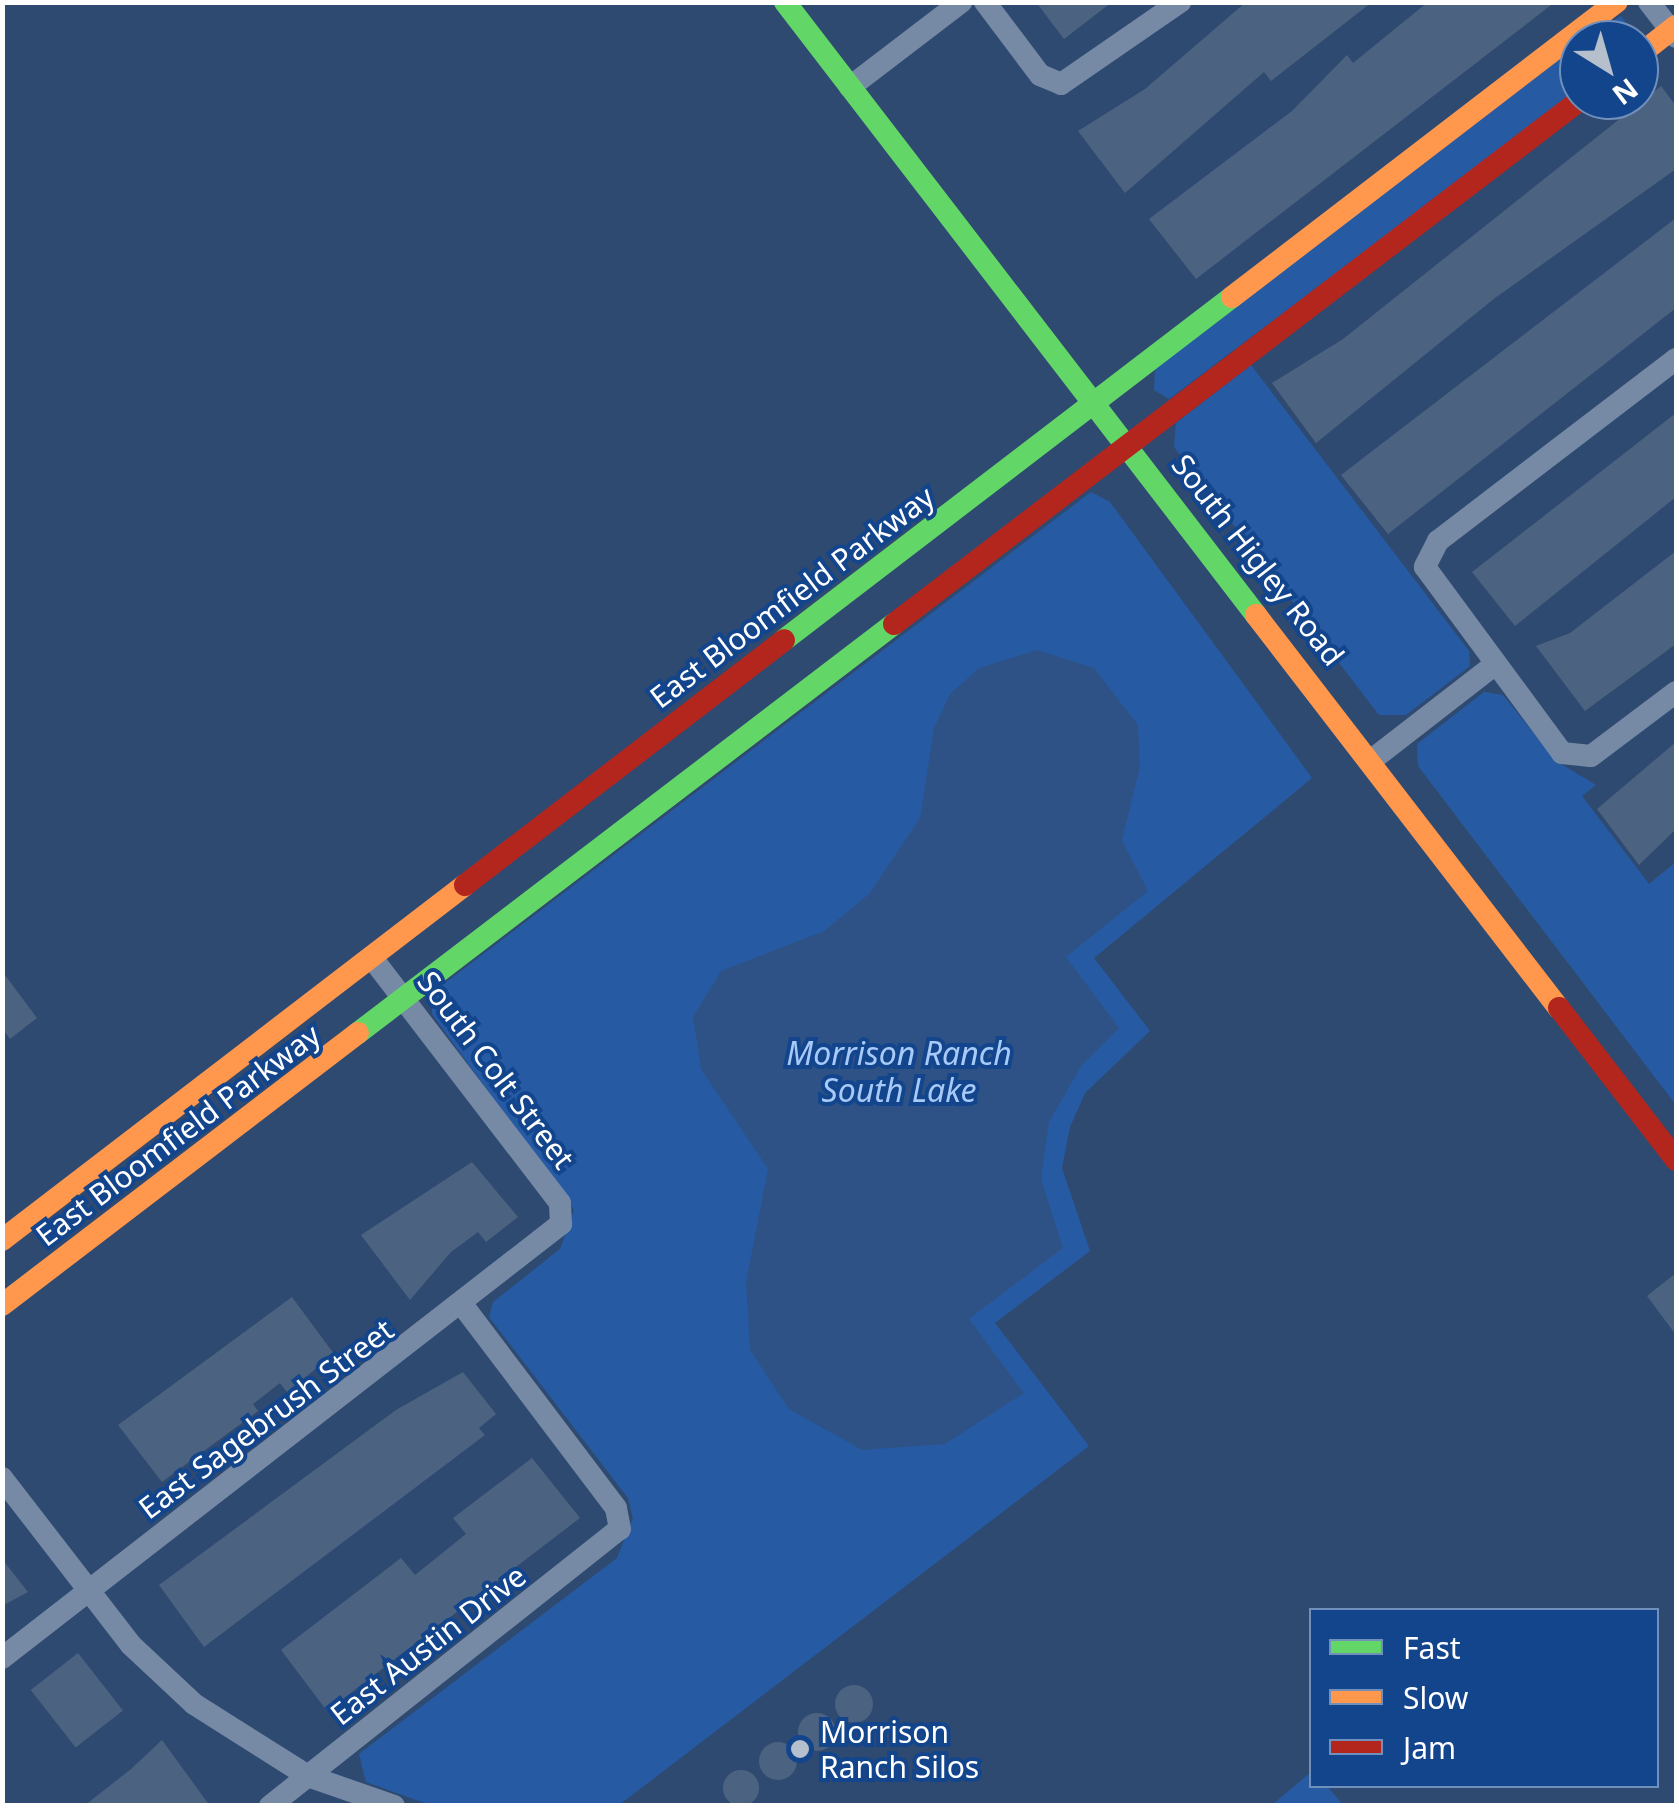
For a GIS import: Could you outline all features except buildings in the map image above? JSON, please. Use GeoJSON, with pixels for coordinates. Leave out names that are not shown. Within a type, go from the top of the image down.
{"type":"FeatureCollection","features":[{"type":"Feature","properties":{"kind":"street","name":"South Higley Road"},"geometry":{"type":"LineString","coordinates":[[785,2],[1373,759],[1676,1160]]}},
{"type":"Feature","properties":{"kind":"street"},"geometry":{"type":"LineString","coordinates":[[850,86],[961,2]]}},
{"type":"Feature","properties":{"kind":"street"},"geometry":{"type":"LineString","coordinates":[[985,2],[1053,82],[1082,77],[1180,2]]}},
{"type":"Feature","properties":{"kind":"street","name":"East Bloomfield Parkway"},"geometry":{"type":"LineString","coordinates":[[2,1240],[1617,2]]}},
{"type":"Feature","properties":{"kind":"street"},"geometry":{"type":"LineString","coordinates":[[1650,2],[1675,31]]}},
{"type":"Feature","properties":{"kind":"street","name":"East Bloomfield Parkway"},"geometry":{"type":"LineString","coordinates":[[2,1305],[1559,116]]}},
{"type":"Feature","properties":{"kind":"street"},"geometry":{"type":"LineString","coordinates":[[1676,358],[1438,541],[1426,567],[1493,666],[1571,757],[1600,751],[1676,692]]}},
{"type":"Feature","properties":{"kind":"street"},"geometry":{"type":"LineString","coordinates":[[1373,759],[1493,666]]}},
{"type":"Feature","properties":{"kind":"street","name":"South Colt Street"},"geometry":{"type":"LineString","coordinates":[[371,957],[560,1203],[562,1224]]}},
{"type":"Feature","properties":{"kind":"street","name":"East Sagebrush Street"},"geometry":{"type":"LineString","coordinates":[[2,1658],[464,1307],[562,1224]]}},
{"type":"Feature","properties":{"kind":"street","name":"East Austin Drive"},"geometry":{"type":"LineString","coordinates":[[270,1806],[620,1528],[616,1508],[464,1307]]}},
{"type":"Feature","properties":{"kind":"street"},"geometry":{"type":"LineString","coordinates":[[2,1478],[88,1592],[171,1684],[308,1776],[394,1806]]}},
{"type":"Feature","properties":{"kind":"shaded area"},"geometry":{"type":"Polygon","coordinates":[[[1559,57],[1559,105],[1169,399],[1154,390],[1155,367],[1559,57]]]}},
{"type":"Feature","properties":{"kind":"shaded area"},"geometry":{"type":"Polygon","coordinates":[[[1251,365],[1469,651],[1470,666],[1406,715],[1379,715],[1174,447],[1176,423],[1251,365]]]}},
{"type":"Feature","properties":{"kind":"shaded area"},"geometry":{"type":"Polygon","coordinates":[[[1091,492],[1110,502],[1312,778],[1094,958],[1150,1031],[1085,1093],[1070,1127],[1062,1168],[1090,1251],[995,1323],[1089,1446],[619,1805],[430,1805],[366,1782],[359,1754],[617,1558],[633,1518],[628,1498],[489,1317],[493,1302],[560,1249],[574,1210],[432,1014],[432,993],[1091,492]]]}},
{"type":"Feature","properties":{"kind":"shaded area"},"geometry":{"type":"Polygon","coordinates":[[[1484,692],[1503,695],[1556,761],[1596,785],[1582,796],[1649,884],[1676,862],[1676,1105],[1418,766],[1417,744],[1484,692]]]}},
{"type":"Feature","properties":{"kind":"shaded area"},"geometry":{"type":"Polygon","coordinates":[[[1309,1774],[1309,1788],[1329,1788],[1343,1805],[1272,1805],[1309,1774]]]}},
{"type":"Feature","properties":{"kind":"water","name":"Morrison Ranch South Lake"},"geometry":{"type":"Polygon","coordinates":[[[1037,650],[1094,668],[1138,725],[1140,767],[1122,840],[1148,891],[1066,957],[1119,1028],[1082,1065],[1049,1122],[1041,1179],[1063,1248],[969,1319],[1024,1393],[945,1444],[862,1450],[789,1409],[750,1350],[746,1282],[768,1169],[701,1069],[693,1017],[721,971],[824,931],[869,894],[920,818],[934,728],[950,694],[979,668],[1037,650]]]}},
{"type":"Feature","properties":{"kind":"traffic: fast"},"geometry":{"type":"LineString","coordinates":[[785,2],[1256,615]]}},
{"type":"Feature","properties":{"kind":"traffic: fast"},"geometry":{"type":"LineString","coordinates":[[784,640],[1232,297]]}},
{"type":"Feature","properties":{"kind":"traffic: fast"},"geometry":{"type":"LineString","coordinates":[[358,1033],[894,624]]}},
{"type":"Feature","properties":{"kind":"traffic: slow"},"geometry":{"type":"LineString","coordinates":[[1232,297],[1617,2]]}},
{"type":"Feature","properties":{"kind":"traffic: slow"},"geometry":{"type":"LineString","coordinates":[[1659,39],[1676,26]]}},
{"type":"Feature","properties":{"kind":"traffic: slow"},"geometry":{"type":"LineString","coordinates":[[1256,615],[1559,1008]]}},
{"type":"Feature","properties":{"kind":"traffic: slow"},"geometry":{"type":"LineString","coordinates":[[2,1240],[465,885]]}},
{"type":"Feature","properties":{"kind":"traffic: slow"},"geometry":{"type":"LineString","coordinates":[[2,1305],[358,1033]]}},
{"type":"Feature","properties":{"kind":"traffic: jam"},"geometry":{"type":"LineString","coordinates":[[894,624],[1559,116]]}},
{"type":"Feature","properties":{"kind":"traffic: jam"},"geometry":{"type":"LineString","coordinates":[[465,885],[784,640]]}},
{"type":"Feature","properties":{"kind":"traffic: jam"},"geometry":{"type":"LineString","coordinates":[[1559,1008],[1676,1160]]}},
{"type":"Feature","properties":{"kind":"place","name":"Morrison Ranch Silos"},"geometry":{"type":"Point","coordinates":[800,1749]}}]}
